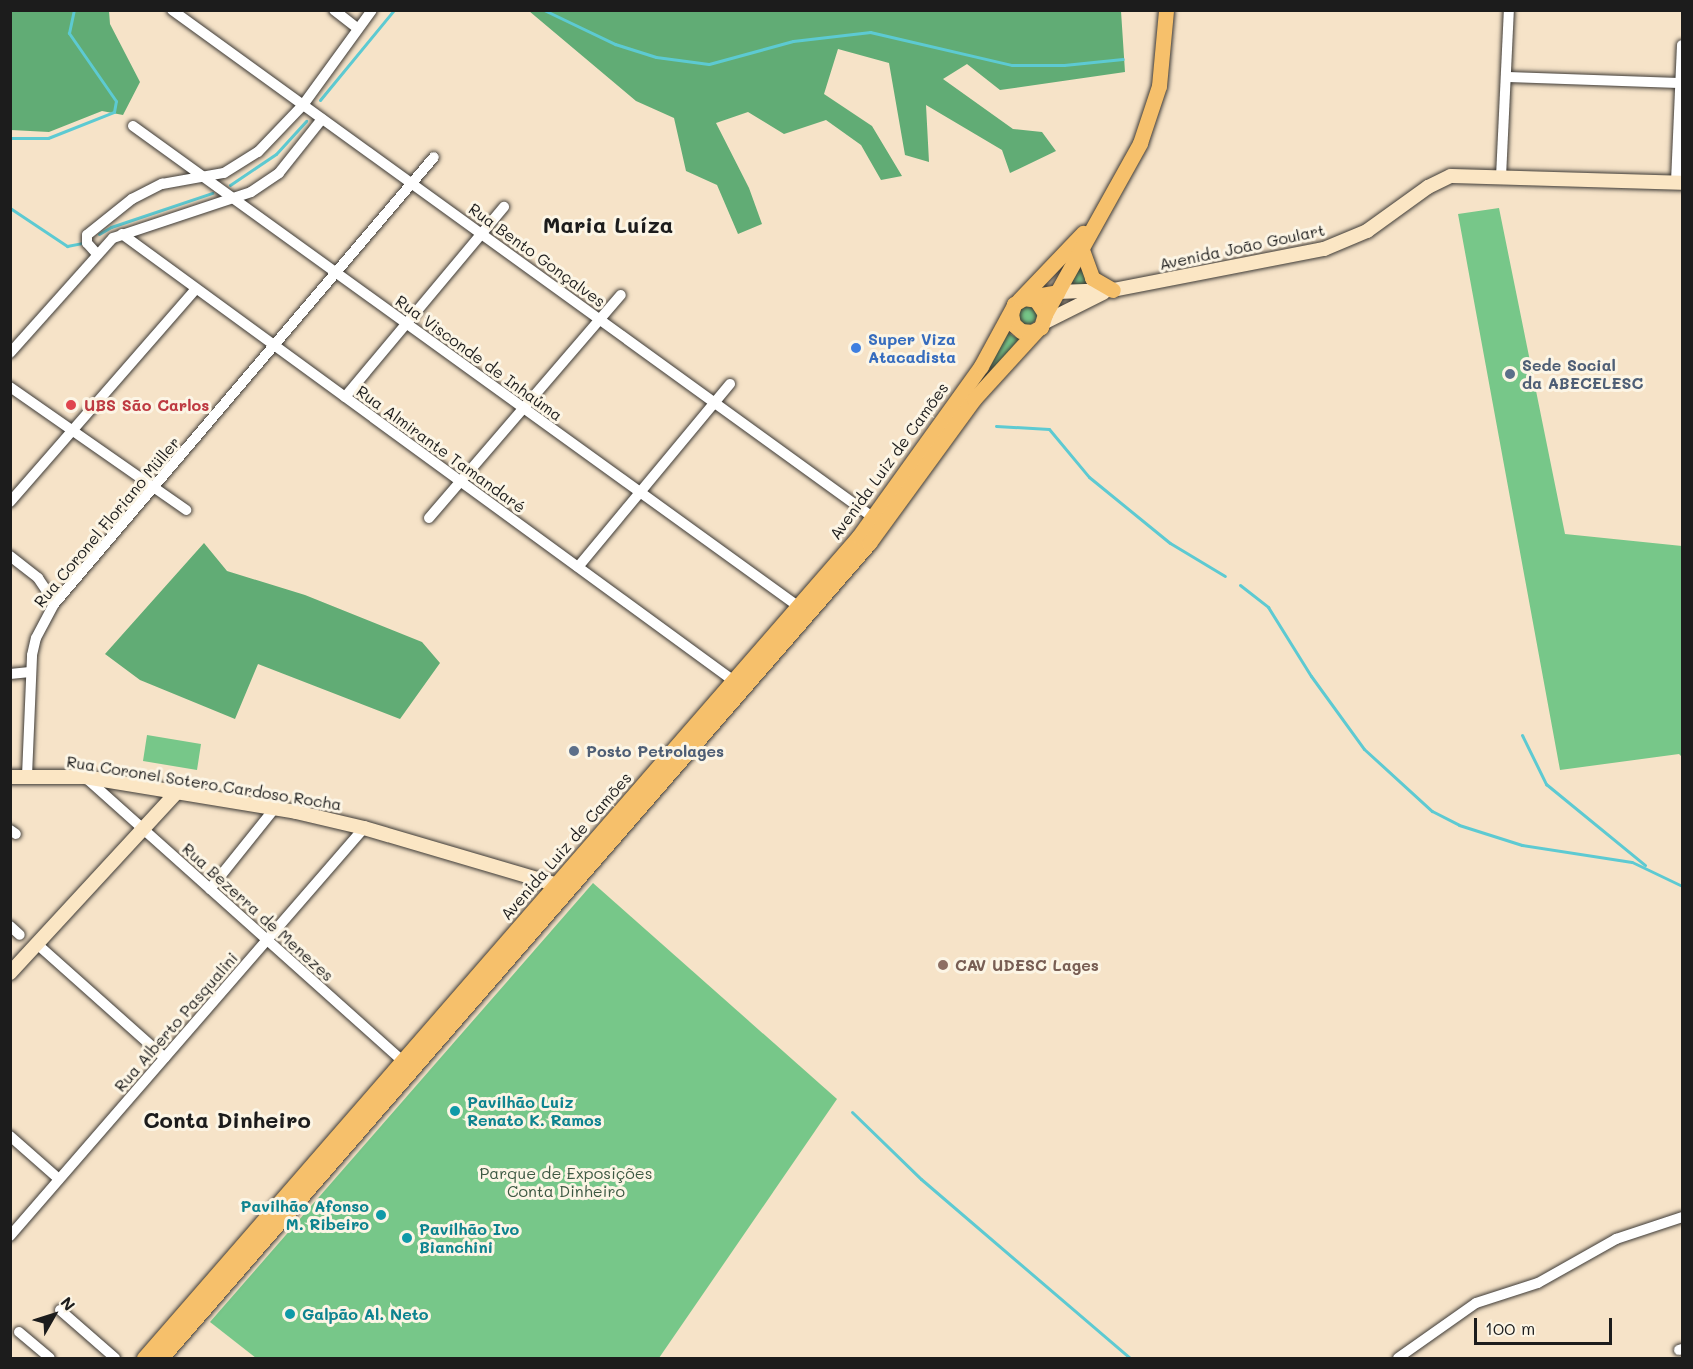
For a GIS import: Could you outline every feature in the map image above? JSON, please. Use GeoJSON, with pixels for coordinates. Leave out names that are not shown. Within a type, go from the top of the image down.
{"type":"FeatureCollection","features":[{"type":"Feature","properties":{"kind":"main road"},"geometry":{"type":"LineString","coordinates":[[1096,220],[1126,169],[1151,114],[1164,54],[1166,10]]}},
{"type":"Feature","properties":{"kind":"main road","name":"Avenida Luiz de Camões"},"geometry":{"type":"LineString","coordinates":[[166,1353],[210,1292],[879,521],[974,399],[1042,322],[1096,220]]}},
{"type":"Feature","properties":{"kind":"main road","name":"Avenida Luiz de Camões"},"geometry":{"type":"LineString","coordinates":[[879,521],[981,366],[1018,302],[1096,220]]}},
{"type":"Feature","properties":{"kind":"main road"},"geometry":{"type":"LineString","coordinates":[[1082,247],[1092,278],[1113,290]]}},
{"type":"Feature","properties":{"kind":"main road"},"geometry":{"type":"LineString","coordinates":[[1018,302],[1057,292]]}},
{"type":"Feature","properties":{"kind":"main road"},"geometry":{"type":"LineString","coordinates":[[1018,302],[1041,303],[1042,322],[1027,333],[1017,328],[1011,319],[1018,302]]}},
{"type":"Feature","properties":{"kind":"main road","name":"Avenida Luiz de Camões"},"geometry":{"type":"LineString","coordinates":[[144,1359],[168,1330],[210,1292]]}},
{"type":"Feature","properties":{"kind":"main road"},"geometry":{"type":"LineString","coordinates":[[166,1353],[175,1336],[168,1330]]}},
{"type":"Feature","properties":{"kind":"street","name":"Rua Bento Gonçalves"},"geometry":{"type":"LineString","coordinates":[[172,10],[879,521]]}},
{"type":"Feature","properties":{"kind":"street"},"geometry":{"type":"LineString","coordinates":[[334,10],[357,28]]}},
{"type":"Feature","properties":{"kind":"street"},"geometry":{"type":"LineString","coordinates":[[97,254],[87,243],[87,235],[132,199],[162,184],[206,179],[224,173],[258,152],[303,105],[372,10]]}},
{"type":"Feature","properties":{"kind":"street"},"geometry":{"type":"LineString","coordinates":[[1501,177],[1509,10]]}},
{"type":"Feature","properties":{"kind":"street"},"geometry":{"type":"LineString","coordinates":[[1679,182],[1683,45]]}},
{"type":"Feature","properties":{"kind":"street"},"geometry":{"type":"LineString","coordinates":[[1506,77],[1681,82]]}},
{"type":"Feature","properties":{"kind":"street"},"geometry":{"type":"LineString","coordinates":[[10,353],[97,254],[122,234],[235,200],[279,173],[322,119]]}},
{"type":"Feature","properties":{"kind":"street","name":"Rua Visconde de Inhaúma"},"geometry":{"type":"LineString","coordinates":[[134,126],[803,610]]}},
{"type":"Feature","properties":{"kind":"street","name":"Rua Coronel Floriano Müller"},"geometry":{"type":"LineString","coordinates":[[27,776],[30,672],[36,638],[55,603],[434,157]]}},
{"type":"Feature","properties":{"kind":"street","name":"Avenida João Goulart"},"geometry":{"type":"LineString","coordinates":[[1057,292],[1113,290],[1324,249],[1367,231],[1440,180],[1463,176],[1679,182]]}},
{"type":"Feature","properties":{"kind":"street"},"geometry":{"type":"LineString","coordinates":[[345,397],[504,207]]}},
{"type":"Feature","properties":{"kind":"street","name":"Rua Almirante Tamandaré"},"geometry":{"type":"LineString","coordinates":[[122,234],[739,684]]}},
{"type":"Feature","properties":{"kind":"street"},"geometry":{"type":"LineString","coordinates":[[10,502],[196,289]]}},
{"type":"Feature","properties":{"kind":"street","name":"Avenida João Goulart"},"geometry":{"type":"LineString","coordinates":[[1042,322],[1113,290]]}},
{"type":"Feature","properties":{"kind":"street"},"geometry":{"type":"LineString","coordinates":[[429,518],[621,295]]}},
{"type":"Feature","properties":{"kind":"street"},"geometry":{"type":"LineString","coordinates":[[578,567],[730,384]]}},
{"type":"Feature","properties":{"kind":"street"},"geometry":{"type":"LineString","coordinates":[[10,387],[186,510]]}},
{"type":"Feature","properties":{"kind":"street"},"geometry":{"type":"LineString","coordinates":[[10,556],[39,578],[55,603]]}},
{"type":"Feature","properties":{"kind":"street"},"geometry":{"type":"LineString","coordinates":[[10,674],[30,672]]}},
{"type":"Feature","properties":{"kind":"street","name":"Rua Coronel Sotero Cardoso Rocha"},"geometry":{"type":"LineString","coordinates":[[10,777],[85,777],[275,808],[364,828],[563,886]]}},
{"type":"Feature","properties":{"kind":"street","name":"Rua Bezerra de Menezes"},"geometry":{"type":"LineString","coordinates":[[85,777],[407,1065]]}},
{"type":"Feature","properties":{"kind":"street"},"geometry":{"type":"LineString","coordinates":[[10,973],[177,792]]}},
{"type":"Feature","properties":{"kind":"street"},"geometry":{"type":"LineString","coordinates":[[210,889],[275,808]]}},
{"type":"Feature","properties":{"kind":"street","name":"Rua Alberto Pasqualini"},"geometry":{"type":"LineString","coordinates":[[10,1236],[364,828]]}},
{"type":"Feature","properties":{"kind":"street"},"geometry":{"type":"LineString","coordinates":[[10,926],[20,935]]}},
{"type":"Feature","properties":{"kind":"street"},"geometry":{"type":"LineString","coordinates":[[37,944],[165,1058]]}},
{"type":"Feature","properties":{"kind":"street"},"geometry":{"type":"LineString","coordinates":[[10,1136],[59,1179]]}},
{"type":"Feature","properties":{"kind":"street"},"geometry":{"type":"LineString","coordinates":[[1398,1359],[1476,1303],[1538,1283],[1616,1239],[1683,1217]]}},
{"type":"Feature","properties":{"kind":"street"},"geometry":{"type":"LineString","coordinates":[[60,1310],[115,1359]]}},
{"type":"Feature","properties":{"kind":"street"},"geometry":{"type":"LineString","coordinates":[[19,1332],[50,1359]]}},
{"type":"Feature","properties":{"kind":"green space"},"geometry":{"type":"Polygon","coordinates":[[[11,10],[109,11],[110,24],[140,82],[123,115],[102,111],[49,132],[11,130],[11,10]]]}},
{"type":"Feature","properties":{"kind":"green space"},"geometry":{"type":"Polygon","coordinates":[[[529,11],[1121,11],[1125,72],[1000,90],[967,64],[943,79],[1013,129],[1042,132],[1056,151],[1010,173],[1002,150],[926,105],[929,162],[905,155],[889,63],[838,49],[824,94],[872,126],[902,176],[881,180],[861,145],[826,120],[784,134],[748,112],[716,123],[749,188],[762,224],[738,234],[717,185],[686,171],[674,118],[636,101],[529,11]]]}},
{"type":"Feature","properties":{"kind":"green space","name":"Sede Social da ABECELESC"},"geometry":{"type":"Polygon","coordinates":[[[1499,208],[1565,534],[1682,546],[1682,757],[1679,754],[1560,770],[1458,214],[1499,208]]]}},
{"type":"Feature","properties":{"kind":"green space"},"geometry":{"type":"Polygon","coordinates":[[[1079,260],[1084,275],[1096,288],[1064,288],[1079,260]]]}},
{"type":"Feature","properties":{"kind":"green space"},"geometry":{"type":"Polygon","coordinates":[[[1027,305],[1034,308],[1037,315],[1034,322],[1027,325],[1020,322],[1017,315],[1020,308],[1027,305]]]}},
{"type":"Feature","properties":{"kind":"green space"},"geometry":{"type":"Polygon","coordinates":[[[1005,331],[1019,339],[973,393],[974,388],[1005,331]]]}},
{"type":"Feature","properties":{"kind":"green space"},"geometry":{"type":"Polygon","coordinates":[[[204,543],[227,571],[305,595],[422,642],[440,663],[400,719],[258,664],[235,719],[140,680],[105,654],[204,543]]]}},
{"type":"Feature","properties":{"kind":"green space"},"geometry":{"type":"Polygon","coordinates":[[[147,735],[201,744],[197,770],[143,761],[147,735]]]}},
{"type":"Feature","properties":{"kind":"green space","name":"Parque de Exposições Conta Dinheiro"},"geometry":{"type":"Polygon","coordinates":[[[593,883],[837,1099],[659,1358],[256,1358],[210,1322],[593,883]]]}},
{"type":"Feature","properties":{"kind":"waterway"},"geometry":{"type":"LineString","coordinates":[[10,138],[48,138],[114,112],[116,101],[69,33],[74,10]]}},
{"type":"Feature","properties":{"kind":"waterway"},"geometry":{"type":"LineString","coordinates":[[320,100],[394,10]]}},
{"type":"Feature","properties":{"kind":"waterway"},"geometry":{"type":"LineString","coordinates":[[544,10],[615,44],[656,57],[709,64],[793,41],[870,32],[1012,65],[1064,65],[1123,59]]}},
{"type":"Feature","properties":{"kind":"waterway"},"geometry":{"type":"LineString","coordinates":[[230,185],[276,154],[306,121]]}},
{"type":"Feature","properties":{"kind":"waterway"},"geometry":{"type":"LineString","coordinates":[[10,186],[10,203]]}},
{"type":"Feature","properties":{"kind":"waterway"},"geometry":{"type":"LineString","coordinates":[[99,234],[111,227],[212,193]]}},
{"type":"Feature","properties":{"kind":"waterway"},"geometry":{"type":"LineString","coordinates":[[10,208],[67,246],[82,243]]}},
{"type":"Feature","properties":{"kind":"waterway"},"geometry":{"type":"LineString","coordinates":[[996,426],[1049,429],[1089,477],[1170,543],[1225,576]]}},
{"type":"Feature","properties":{"kind":"waterway"},"geometry":{"type":"LineString","coordinates":[[1240,585],[1268,607],[1311,676],[1364,749],[1432,811],[1459,825],[1522,845],[1632,862],[1682,886]]}},
{"type":"Feature","properties":{"kind":"waterway"},"geometry":{"type":"LineString","coordinates":[[1522,735],[1546,784],[1645,865]]}},
{"type":"Feature","properties":{"kind":"waterway"},"geometry":{"type":"LineString","coordinates":[[852,1112],[921,1179],[1130,1358]]}},
{"type":"Feature","properties":{"kind":"place","name":"Super Viza Atacadista"},"geometry":{"type":"Point","coordinates":[856,348]}},
{"type":"Feature","properties":{"kind":"place","name":"Sede Social da ABECELESC"},"geometry":{"type":"Point","coordinates":[1510,374]}},
{"type":"Feature","properties":{"kind":"place","name":"UBS São Carlos"},"geometry":{"type":"Point","coordinates":[71,405]}},
{"type":"Feature","properties":{"kind":"place","name":"Posto Petrolages"},"geometry":{"type":"Point","coordinates":[574,751]}},
{"type":"Feature","properties":{"kind":"place","name":"CAV UDESC Lages"},"geometry":{"type":"Point","coordinates":[943,965]}},
{"type":"Feature","properties":{"kind":"place","name":"Pavilhão Luiz Renato K. Ramos"},"geometry":{"type":"Point","coordinates":[455,1111]}},
{"type":"Feature","properties":{"kind":"place","name":"Pavilhão Afonso M. Ribeiro"},"geometry":{"type":"Point","coordinates":[381,1215]}},
{"type":"Feature","properties":{"kind":"place","name":"Pavilhão Ivo Bianchini"},"geometry":{"type":"Point","coordinates":[407,1238]}},
{"type":"Feature","properties":{"kind":"place","name":"Galpão Al. Neto"},"geometry":{"type":"Point","coordinates":[290,1314]}},
{"type":"Feature","properties":{"kind":"district","name":"Maria Luíza"},"geometry":{"type":"Point","coordinates":[608,225]}},
{"type":"Feature","properties":{"kind":"district","name":"Conta Dinheiro"},"geometry":{"type":"Point","coordinates":[227,1120]}}]}
